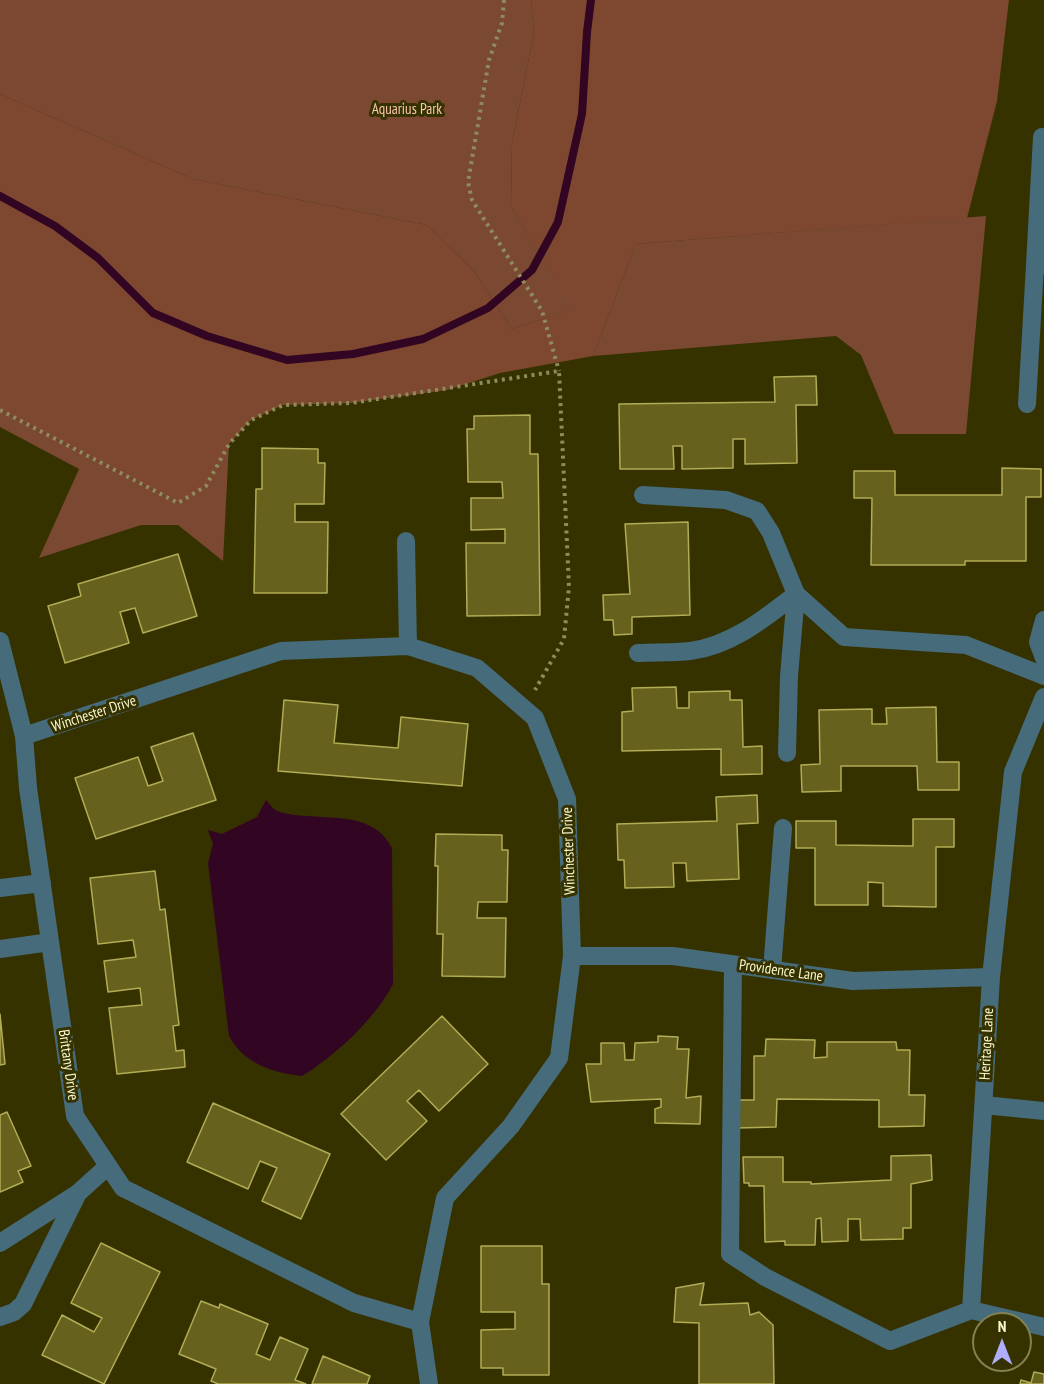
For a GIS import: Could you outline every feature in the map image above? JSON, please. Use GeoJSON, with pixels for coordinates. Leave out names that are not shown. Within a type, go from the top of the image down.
{"type":"FeatureCollection","features":[{"type":"Feature","properties":{"kind":"street"},"geometry":{"type":"LineString","coordinates":[[1027,404],[1039,265],[1042,137]]}},
{"type":"Feature","properties":{"kind":"street"},"geometry":{"type":"LineString","coordinates":[[643,495],[726,500],[757,511],[771,533],[796,594],[844,637],[966,645],[1044,676]]}},
{"type":"Feature","properties":{"kind":"street"},"geometry":{"type":"LineString","coordinates":[[406,541],[408,646]]}},
{"type":"Feature","properties":{"kind":"street"},"geometry":{"type":"LineString","coordinates":[[638,653],[692,651],[722,641],[755,627],[796,594]]}},
{"type":"Feature","properties":{"kind":"street"},"geometry":{"type":"LineString","coordinates":[[787,753],[789,676],[796,594]]}},
{"type":"Feature","properties":{"kind":"street"},"geometry":{"type":"LineString","coordinates":[[1044,620],[1038,642],[1044,658]]}},
{"type":"Feature","properties":{"kind":"street","name":"Brittany Drive"},"geometry":{"type":"LineString","coordinates":[[0,641],[24,736],[28,788],[75,1116],[123,1188],[354,1303],[420,1322]]}},
{"type":"Feature","properties":{"kind":"street","name":"Winchester Drive"},"geometry":{"type":"LineString","coordinates":[[24,736],[281,651],[408,646],[477,668],[535,718],[567,799],[572,956],[559,1058],[511,1126],[445,1198],[420,1322],[429,1384]]}},
{"type":"Feature","properties":{"kind":"street","name":"Heritage Lane"},"geometry":{"type":"LineString","coordinates":[[971,1310],[991,977],[1013,772],[1044,697]]}},
{"type":"Feature","properties":{"kind":"street"},"geometry":{"type":"LineString","coordinates":[[772,970],[783,828]]}},
{"type":"Feature","properties":{"kind":"street"},"geometry":{"type":"LineString","coordinates":[[0,888],[42,883]]}},
{"type":"Feature","properties":{"kind":"street"},"geometry":{"type":"LineString","coordinates":[[0,949],[50,942]]}},
{"type":"Feature","properties":{"kind":"street","name":"Providence Lane"},"geometry":{"type":"LineString","coordinates":[[572,956],[674,956],[853,981],[991,977]]}},
{"type":"Feature","properties":{"kind":"street"},"geometry":{"type":"LineString","coordinates":[[732,964],[730,1254],[765,1277],[890,1341],[971,1310],[1044,1328]]}},
{"type":"Feature","properties":{"kind":"street"},"geometry":{"type":"LineString","coordinates":[[984,1105],[1044,1111]]}},
{"type":"Feature","properties":{"kind":"street"},"geometry":{"type":"LineString","coordinates":[[0,1243],[78,1193],[108,1166]]}},
{"type":"Feature","properties":{"kind":"street"},"geometry":{"type":"LineString","coordinates":[[0,1317],[14,1312],[23,1304],[78,1193]]}},
{"type":"Feature","properties":{"kind":"path"},"geometry":{"type":"LineString","coordinates":[[504,0],[502,23],[489,60],[468,182],[471,200],[542,311],[559,371],[569,587],[564,639],[539,687],[519,705]]}},
{"type":"Feature","properties":{"kind":"path"},"geometry":{"type":"LineString","coordinates":[[0,410],[178,503],[206,486],[229,444],[251,420],[283,405],[351,403],[559,371]]}},
{"type":"Feature","properties":{"kind":"green space","name":"Aquarius Park"},"geometry":{"type":"Polygon","coordinates":[[[0,0],[531,0],[534,32],[512,143],[511,206],[574,309],[512,329],[473,270],[427,225],[193,179],[0,94],[0,0]]]}},
{"type":"Feature","properties":{"kind":"green space"},"geometry":{"type":"Polygon","coordinates":[[[986,216],[966,434],[894,434],[861,355],[836,336],[593,356],[636,244],[986,216]]]}},
{"type":"Feature","properties":{"kind":"green space"},"geometry":{"type":"Polygon","coordinates":[[[0,410],[178,503],[229,444],[223,561],[178,525],[141,525],[39,558],[79,469],[0,427],[0,410]]]}},
{"type":"Feature","properties":{"kind":"shaded area"},"geometry":{"type":"Polygon","coordinates":[[[531,0],[1009,0],[997,101],[967,218],[636,244],[593,356],[500,373],[447,390],[351,403],[283,405],[251,420],[229,444],[206,486],[178,503],[0,410],[0,94],[193,179],[427,225],[473,270],[512,329],[573,309],[511,206],[512,143],[534,32],[531,0]]]}},
{"type":"Feature","properties":{"kind":"shaded area"},"geometry":{"type":"Polygon","coordinates":[[[266,800],[280,812],[342,818],[371,826],[383,835],[392,848],[393,984],[376,1010],[353,1036],[302,1076],[260,1065],[242,1053],[229,1036],[208,863],[213,844],[208,830],[222,834],[257,817],[266,800]]]}},
{"type":"Feature","properties":{"kind":"building"},"geometry":{"type":"Polygon","coordinates":[[[816,376],[817,405],[796,405],[797,463],[745,464],[745,439],[733,439],[733,468],[682,469],[682,446],[673,446],[674,469],[620,469],[619,404],[775,402],[774,377],[816,376]]]}},
{"type":"Feature","properties":{"kind":"building"},"geometry":{"type":"Polygon","coordinates":[[[530,415],[530,454],[538,454],[540,615],[467,616],[466,543],[505,543],[505,529],[471,530],[471,498],[503,498],[502,482],[468,482],[467,429],[474,429],[474,416],[530,415]]]}},
{"type":"Feature","properties":{"kind":"building"},"geometry":{"type":"Polygon","coordinates":[[[262,448],[318,449],[318,463],[325,463],[324,504],[295,504],[295,522],[328,522],[327,593],[254,593],[256,489],[262,489],[262,448]]]}},
{"type":"Feature","properties":{"kind":"building"},"geometry":{"type":"Polygon","coordinates":[[[1002,468],[1041,469],[1041,497],[1026,497],[1026,561],[965,561],[965,565],[871,565],[872,498],[854,498],[854,471],[895,471],[895,495],[1002,495],[1002,468]]]}},
{"type":"Feature","properties":{"kind":"building"},"geometry":{"type":"Polygon","coordinates":[[[688,522],[690,615],[632,617],[632,634],[614,635],[613,620],[604,620],[603,595],[630,594],[625,524],[688,522]]]}},
{"type":"Feature","properties":{"kind":"building"},"geometry":{"type":"Polygon","coordinates":[[[178,554],[197,616],[143,633],[135,608],[120,612],[129,643],[65,663],[48,606],[81,596],[78,584],[178,554]]]}},
{"type":"Feature","properties":{"kind":"building"},"geometry":{"type":"Polygon","coordinates":[[[676,687],[677,708],[689,708],[689,692],[730,691],[730,700],[742,700],[743,747],[762,746],[762,774],[721,775],[721,749],[622,751],[622,712],[633,711],[632,688],[676,687]]]}},
{"type":"Feature","properties":{"kind":"building"},"geometry":{"type":"Polygon","coordinates":[[[284,700],[338,705],[334,743],[398,748],[401,717],[468,724],[462,786],[278,771],[284,700]]]}},
{"type":"Feature","properties":{"kind":"building"},"geometry":{"type":"Polygon","coordinates":[[[936,707],[937,762],[959,762],[959,790],[918,790],[917,766],[841,766],[841,791],[802,792],[801,765],[820,764],[819,710],[872,709],[872,724],[887,724],[886,708],[936,707]]]}},
{"type":"Feature","properties":{"kind":"building"},"geometry":{"type":"Polygon","coordinates":[[[193,733],[216,800],[96,839],[75,778],[138,757],[148,786],[163,781],[151,747],[193,733]]]}},
{"type":"Feature","properties":{"kind":"building"},"geometry":{"type":"Polygon","coordinates":[[[757,795],[758,823],[737,824],[739,879],[687,881],[686,863],[673,863],[674,887],[625,888],[624,860],[618,860],[617,824],[717,821],[716,797],[757,795]]]}},
{"type":"Feature","properties":{"kind":"building"},"geometry":{"type":"Polygon","coordinates":[[[913,819],[954,819],[954,847],[936,847],[936,907],[883,906],[883,883],[868,882],[868,905],[815,905],[815,848],[796,848],[796,821],[836,821],[836,845],[913,846],[913,819]]]}},
{"type":"Feature","properties":{"kind":"building"},"geometry":{"type":"Polygon","coordinates":[[[436,834],[502,835],[502,850],[508,850],[507,902],[478,902],[477,918],[506,918],[505,977],[442,976],[443,934],[437,934],[436,834]]]}},
{"type":"Feature","properties":{"kind":"building"},"geometry":{"type":"Polygon","coordinates":[[[155,871],[160,910],[165,909],[179,1025],[173,1026],[176,1051],[184,1050],[185,1067],[117,1074],[109,1008],[142,1005],[140,988],[108,992],[104,961],[136,957],[133,940],[98,944],[90,878],[155,871]]]}},
{"type":"Feature","properties":{"kind":"building"},"geometry":{"type":"Polygon","coordinates":[[[0,1014],[5,1064],[0,1065],[0,1014]]]}},
{"type":"Feature","properties":{"kind":"building"},"geometry":{"type":"Polygon","coordinates":[[[442,1016],[488,1064],[439,1111],[419,1090],[407,1101],[427,1121],[386,1160],[341,1114],[442,1016]]]}},
{"type":"Feature","properties":{"kind":"building"},"geometry":{"type":"Polygon","coordinates":[[[658,1036],[678,1037],[677,1049],[689,1049],[686,1098],[701,1096],[700,1124],[655,1123],[655,1109],[661,1107],[661,1099],[591,1102],[586,1064],[601,1064],[601,1043],[624,1043],[625,1060],[634,1060],[635,1043],[658,1042],[658,1036]]]}},
{"type":"Feature","properties":{"kind":"building"},"geometry":{"type":"Polygon","coordinates":[[[766,1039],[815,1040],[814,1058],[827,1057],[827,1042],[896,1042],[897,1050],[910,1050],[909,1095],[925,1095],[924,1126],[879,1127],[879,1100],[777,1099],[776,1127],[736,1128],[736,1100],[754,1100],[754,1056],[765,1056],[766,1039]]]}},
{"type":"Feature","properties":{"kind":"building"},"geometry":{"type":"Polygon","coordinates":[[[213,1103],[330,1154],[301,1219],[262,1201],[277,1168],[260,1161],[248,1189],[187,1162],[213,1103]]]}},
{"type":"Feature","properties":{"kind":"building"},"geometry":{"type":"Polygon","coordinates":[[[7,1112],[31,1166],[18,1171],[23,1182],[0,1192],[0,1115],[7,1112]]]}},
{"type":"Feature","properties":{"kind":"building"},"geometry":{"type":"Polygon","coordinates":[[[931,1155],[932,1180],[911,1184],[911,1228],[903,1228],[903,1239],[861,1240],[860,1219],[848,1219],[848,1241],[822,1242],[821,1218],[816,1219],[815,1245],[785,1245],[785,1241],[765,1242],[764,1186],[749,1186],[749,1183],[744,1183],[743,1157],[783,1157],[783,1182],[811,1182],[811,1184],[891,1180],[891,1156],[931,1155]]]}},
{"type":"Feature","properties":{"kind":"building"},"geometry":{"type":"Polygon","coordinates":[[[101,1243],[160,1272],[104,1384],[42,1355],[62,1315],[94,1332],[102,1318],[71,1303],[101,1243]]]}},
{"type":"Feature","properties":{"kind":"building"},"geometry":{"type":"Polygon","coordinates":[[[481,1246],[542,1246],[542,1284],[549,1284],[549,1375],[503,1375],[503,1368],[481,1368],[481,1330],[515,1329],[515,1312],[481,1312],[481,1246]]]}},
{"type":"Feature","properties":{"kind":"building"},"geometry":{"type":"Polygon","coordinates":[[[704,1283],[700,1305],[748,1303],[750,1315],[759,1312],[773,1325],[774,1384],[699,1384],[699,1323],[674,1322],[676,1288],[704,1283]]]}},
{"type":"Feature","properties":{"kind":"building"},"geometry":{"type":"Polygon","coordinates":[[[201,1301],[219,1308],[220,1304],[268,1324],[256,1354],[270,1360],[280,1337],[308,1349],[295,1380],[306,1384],[218,1384],[211,1381],[216,1369],[179,1354],[201,1301]]]}},
{"type":"Feature","properties":{"kind":"building"},"geometry":{"type":"Polygon","coordinates":[[[323,1356],[370,1376],[367,1384],[312,1384],[323,1356]]]}},
{"type":"Feature","properties":{"kind":"building"},"geometry":{"type":"Polygon","coordinates":[[[1034,1372],[1044,1374],[1044,1384],[1020,1384],[1021,1380],[1031,1383],[1034,1372]]]}},
{"type":"Feature","properties":{"kind":"waterway"},"geometry":{"type":"LineString","coordinates":[[0,196],[55,226],[98,258],[153,313],[207,336],[287,360],[353,354],[423,339],[488,308],[532,270],[558,222],[582,114],[591,0]]}}]}
